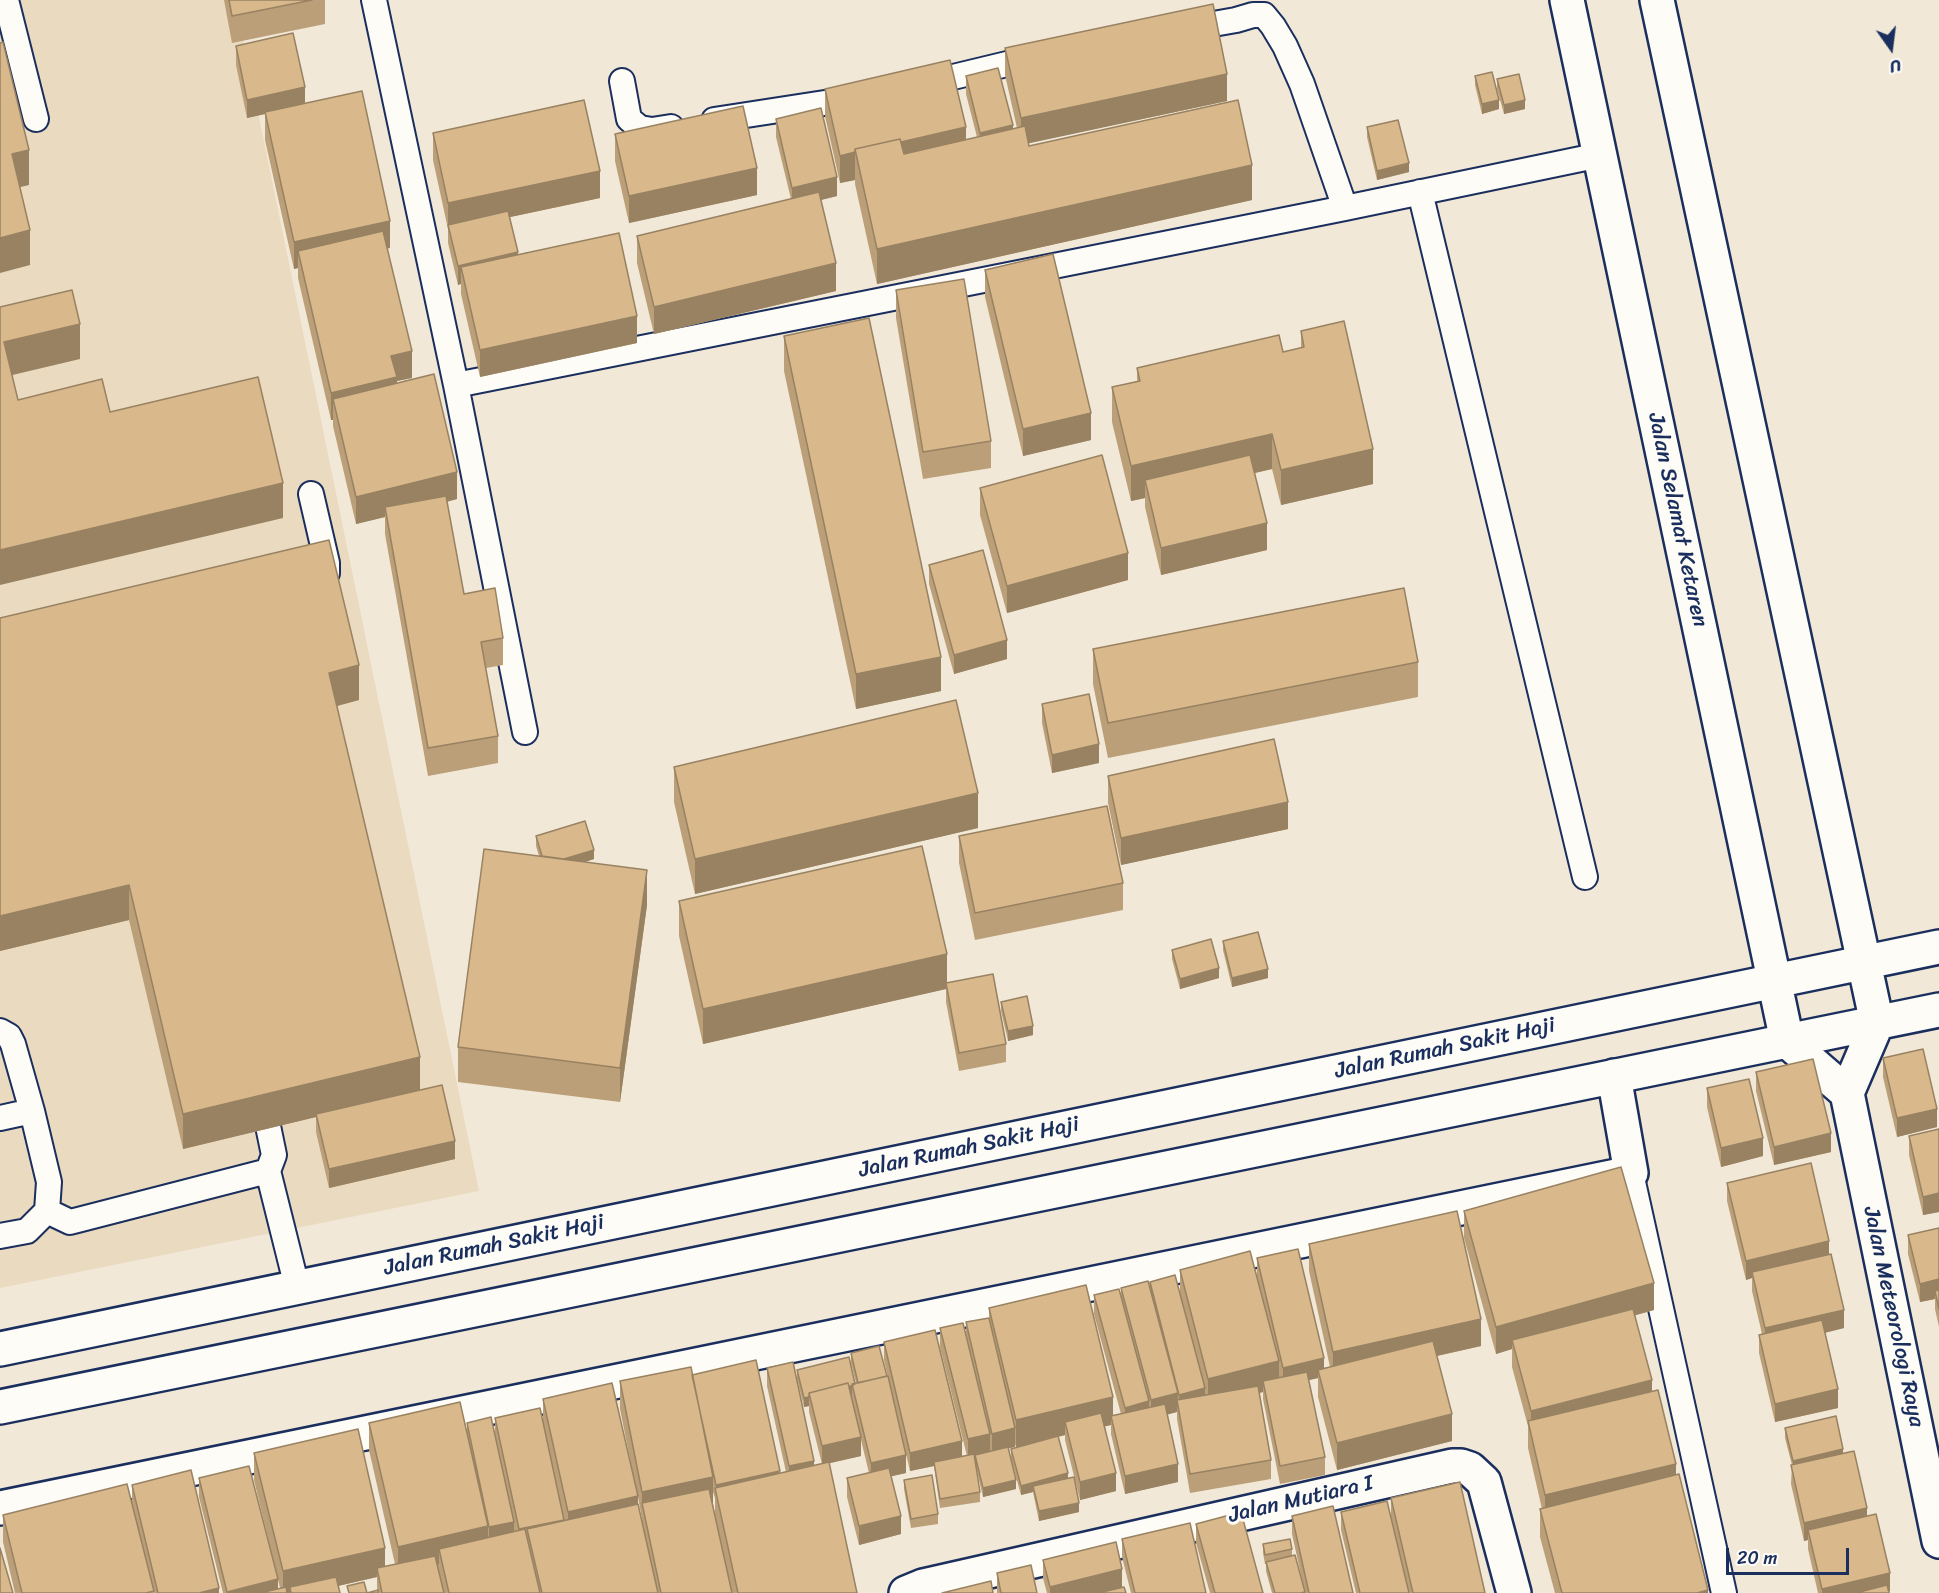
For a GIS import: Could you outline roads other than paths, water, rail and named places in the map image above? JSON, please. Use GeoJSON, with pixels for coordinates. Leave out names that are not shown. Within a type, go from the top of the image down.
{"type":"FeatureCollection","features":[{"type":"Feature","properties":{"kind":"street","name":"Jalan Selamat Ketaren"},"geometry":{"type":"LineString","coordinates":[[1567,0],[1787,1041]]}},
{"type":"Feature","properties":{"kind":"street"},"geometry":{"type":"LineString","coordinates":[[1657,0],[1877,1023],[1847,1093],[1787,1041]]}},
{"type":"Feature","properties":{"kind":"street","name":"Jalan Rumah Sakit Haji"},"geometry":{"type":"LineString","coordinates":[[0,1349],[1939,947]]}},
{"type":"Feature","properties":{"kind":"street"},"geometry":{"type":"LineString","coordinates":[[0,1407],[1939,1010]]}},
{"type":"Feature","properties":{"kind":"street"},"geometry":{"type":"LineString","coordinates":[[0,1508],[1631,1173],[1614,1076]]}},
{"type":"Feature","properties":{"kind":"street","name":"Jalan Meteorologi Raya"},"geometry":{"type":"LineString","coordinates":[[1847,1093],[1939,1541]]}},
{"type":"Feature","properties":{"kind":"street","name":"Jalan Mutiara I"},"geometry":{"type":"LineString","coordinates":[[906,1593],[935,1583],[1452,1466],[1470,1469],[1484,1482],[1514,1593]]}},
{"type":"Feature","properties":{"kind":"lane"},"geometry":{"type":"LineString","coordinates":[[6,0],[36,119]]}},
{"type":"Feature","properties":{"kind":"lane"},"geometry":{"type":"LineString","coordinates":[[374,0],[456,386],[525,732]]}},
{"type":"Feature","properties":{"kind":"lane"},"geometry":{"type":"LineString","coordinates":[[1166,33],[1253,15],[1264,15],[1285,46],[1302,84],[1345,208]]}},
{"type":"Feature","properties":{"kind":"lane"},"geometry":{"type":"LineString","coordinates":[[622,81],[629,119],[640,128],[652,130],[890,92],[1060,52]]}},
{"type":"Feature","properties":{"kind":"lane"},"geometry":{"type":"LineString","coordinates":[[456,386],[1345,208],[1600,154]]}},
{"type":"Feature","properties":{"kind":"lane"},"geometry":{"type":"LineString","coordinates":[[1420,192],[1585,877]]}},
{"type":"Feature","properties":{"kind":"lane"},"geometry":{"type":"LineString","coordinates":[[311,494],[327,563],[327,593]]}},
{"type":"Feature","properties":{"kind":"lane"},"geometry":{"type":"LineString","coordinates":[[0,1031],[9,1036],[14,1044],[49,1182],[47,1211],[27,1231],[0,1236]]}},
{"type":"Feature","properties":{"kind":"lane"},"geometry":{"type":"LineString","coordinates":[[257,1073],[274,1155],[268,1171],[297,1287]]}},
{"type":"Feature","properties":{"kind":"lane"},"geometry":{"type":"LineString","coordinates":[[0,1118],[32,1111]]}},
{"type":"Feature","properties":{"kind":"lane"},"geometry":{"type":"LineString","coordinates":[[47,1211],[70,1221],[268,1171]]}},
{"type":"Feature","properties":{"kind":"lane"},"geometry":{"type":"LineString","coordinates":[[1631,1173],[1724,1593]]}}]}
